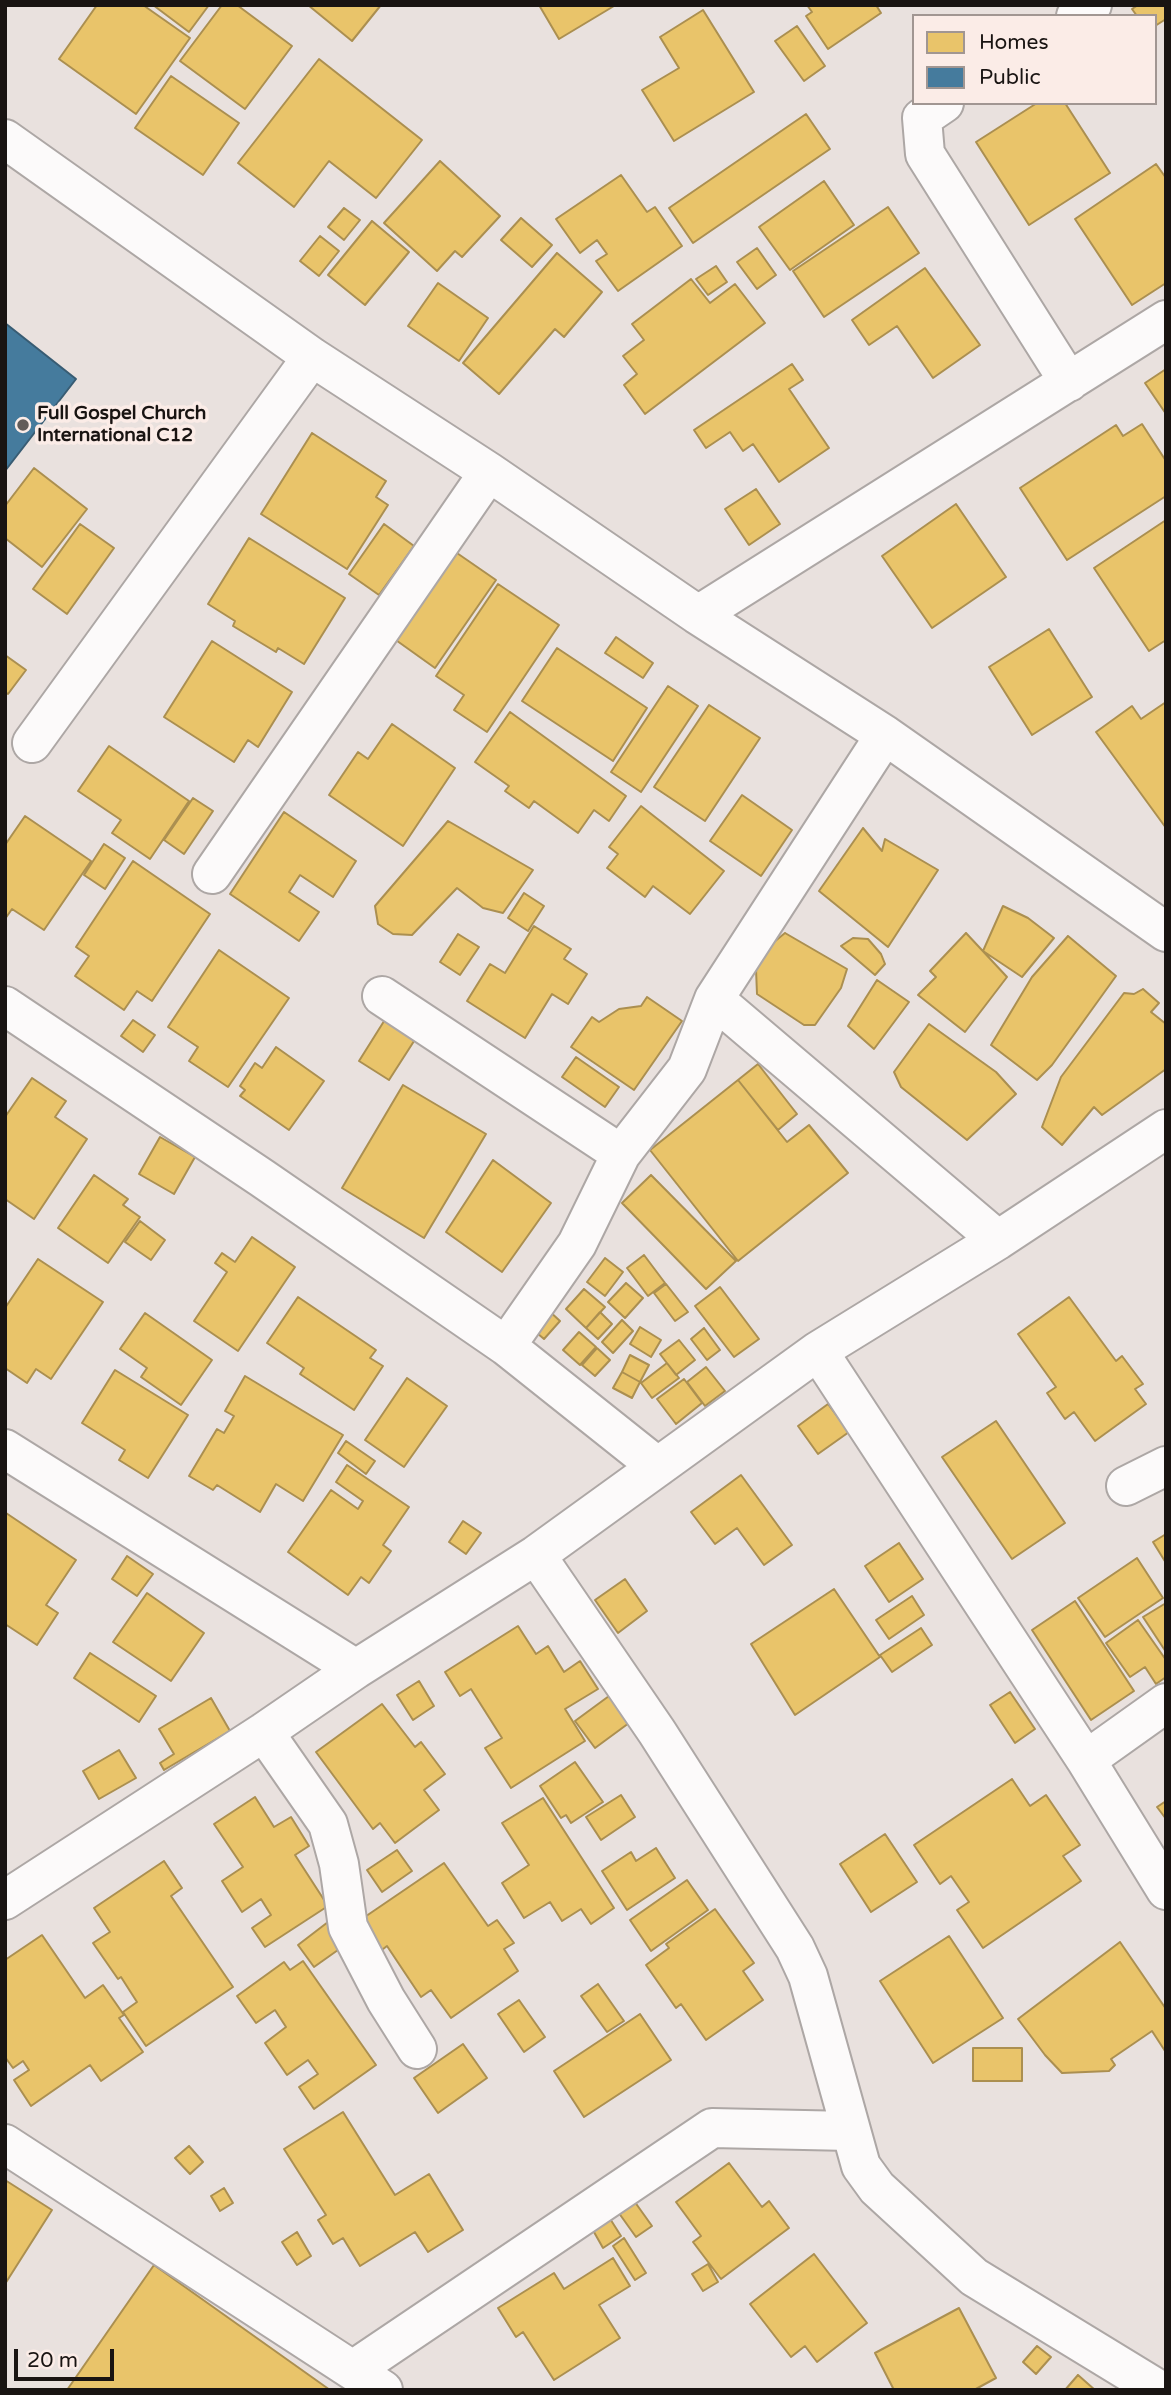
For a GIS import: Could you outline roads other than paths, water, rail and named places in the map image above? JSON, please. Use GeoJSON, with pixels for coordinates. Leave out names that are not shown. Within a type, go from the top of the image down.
{"type":"FeatureCollection","features":[{"type":"Feature","properties":{"kind":"street"},"geometry":{"type":"LineString","coordinates":[[940,105],[922,118],[925,154],[1069,382]]}},
{"type":"Feature","properties":{"kind":"street"},"geometry":{"type":"LineString","coordinates":[[5,139],[312,357],[489,472],[698,615],[886,735],[1166,932]]}},
{"type":"Feature","properties":{"kind":"street"},"geometry":{"type":"LineString","coordinates":[[698,615],[1166,320]]}},
{"type":"Feature","properties":{"kind":"street"},"geometry":{"type":"LineString","coordinates":[[32,743],[312,357]]}},
{"type":"Feature","properties":{"kind":"street"},"geometry":{"type":"LineString","coordinates":[[212,874],[489,472]]}},
{"type":"Feature","properties":{"kind":"street"},"geometry":{"type":"LineString","coordinates":[[506,1346],[577,1244],[621,1154],[687,1069],[714,999],[886,735]]}},
{"type":"Feature","properties":{"kind":"street"},"geometry":{"type":"LineString","coordinates":[[382,996],[621,1154]]}},
{"type":"Feature","properties":{"kind":"street"},"geometry":{"type":"LineString","coordinates":[[714,999],[998,1240]]}},
{"type":"Feature","properties":{"kind":"street"},"geometry":{"type":"LineString","coordinates":[[5,1006],[506,1346],[658,1467]]}},
{"type":"Feature","properties":{"kind":"street"},"geometry":{"type":"LineString","coordinates":[[14,1883],[264,1732],[356,1669],[536,1555],[818,1351],[998,1240],[1166,1129]]}},
{"type":"Feature","properties":{"kind":"street"},"geometry":{"type":"LineString","coordinates":[[818,1351],[1086,1760],[1166,1890]]}},
{"type":"Feature","properties":{"kind":"street"},"geometry":{"type":"LineString","coordinates":[[5,1450],[356,1669]]}},
{"type":"Feature","properties":{"kind":"street"},"geometry":{"type":"LineString","coordinates":[[1126,1486],[1166,1466]]}},
{"type":"Feature","properties":{"kind":"street"},"geometry":{"type":"LineString","coordinates":[[536,1555],[657,1732],[795,1948],[808,1976],[861,2166],[877,2188],[974,2277],[1159,2390]]}},
{"type":"Feature","properties":{"kind":"street"},"geometry":{"type":"LineString","coordinates":[[1086,1760],[1166,1703]]}},
{"type":"Feature","properties":{"kind":"street"},"geometry":{"type":"LineString","coordinates":[[264,1732],[328,1824],[339,1864],[348,1927],[386,2000],[416,2049]]}},
{"type":"Feature","properties":{"kind":"street"},"geometry":{"type":"LineString","coordinates":[[5,2144],[368,2380],[712,2128],[850,2131]]}},
{"type":"Feature","properties":{"kind":"place","name":"Full Gospel Church International C12"},"geometry":{"type":"Point","coordinates":[23,425]}}]}
